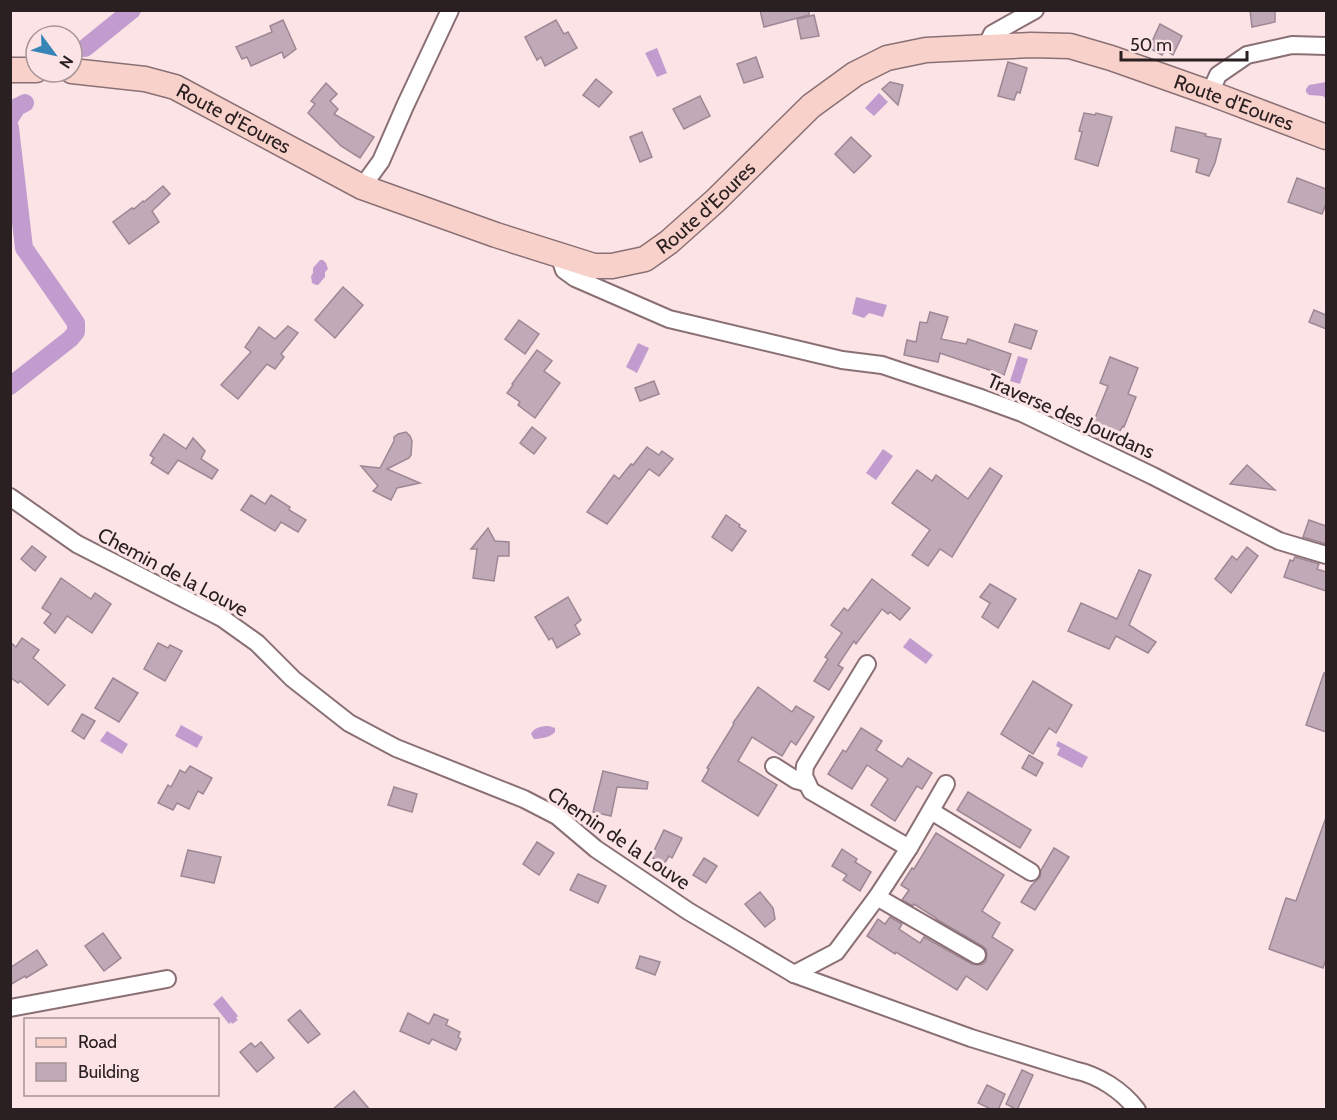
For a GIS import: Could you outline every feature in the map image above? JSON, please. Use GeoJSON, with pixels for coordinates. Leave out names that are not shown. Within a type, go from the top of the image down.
{"type":"FeatureCollection","features":[{"type":"Feature","properties":{"kind":"street"},"geometry":{"type":"LineString","coordinates":[[362,187],[381,161],[450,10]]}},
{"type":"Feature","properties":{"kind":"street"},"geometry":{"type":"LineString","coordinates":[[986,47],[992,34],[1035,10]]}},
{"type":"Feature","properties":{"kind":"street","name":"Route d'Eoures"},"geometry":{"type":"LineString","coordinates":[[84,72],[145,79],[175,87],[362,187],[496,235],[594,266],[612,266],[645,259],[669,242],[714,201],[811,106],[855,74],[887,58],[926,50],[1031,45],[1070,46],[1210,93],[1326,137]]}},
{"type":"Feature","properties":{"kind":"street"},"geometry":{"type":"LineString","coordinates":[[1210,93],[1218,75],[1247,55],[1292,45],[1326,46]]}},
{"type":"Feature","properties":{"kind":"street","name":"Traverse des Jourdans"},"geometry":{"type":"LineString","coordinates":[[559,255],[564,270],[575,278],[669,319],[842,360],[882,366],[1022,413],[1153,476],[1279,541],[1326,555]]}},
{"type":"Feature","properties":{"kind":"street","name":"Chemin de la Louve"},"geometry":{"type":"LineString","coordinates":[[10,497],[77,544],[222,618],[257,643],[293,679],[349,723],[396,748],[524,799],[557,816],[596,849],[688,911],[795,974],[971,1038],[1088,1073],[1131,1101],[1137,1110]]}},
{"type":"Feature","properties":{"kind":"street"},"geometry":{"type":"LineString","coordinates":[[867,664],[805,766],[804,776],[812,791],[909,848]]}},
{"type":"Feature","properties":{"kind":"street"},"geometry":{"type":"LineString","coordinates":[[774,766],[796,780],[807,783]]}},
{"type":"Feature","properties":{"kind":"street"},"geometry":{"type":"LineString","coordinates":[[795,974],[836,952],[877,897],[946,784]]}},
{"type":"Feature","properties":{"kind":"street"},"geometry":{"type":"LineString","coordinates":[[931,812],[1030,872]]}},
{"type":"Feature","properties":{"kind":"street"},"geometry":{"type":"LineString","coordinates":[[877,897],[977,955]]}},
{"type":"Feature","properties":{"kind":"street"},"geometry":{"type":"LineString","coordinates":[[10,1008],[166,979]]}},
{"type":"Feature","properties":{"kind":"shaded area"},"geometry":{"type":"Polygon","coordinates":[[[657,48],[667,73],[657,77],[645,53],[657,48]]]}},
{"type":"Feature","properties":{"kind":"shaded area"},"geometry":{"type":"Polygon","coordinates":[[[1326,82],[1326,99],[1323,96],[1309,95],[1306,92],[1309,85],[1326,82]]]}},
{"type":"Feature","properties":{"kind":"shaded area"},"geometry":{"type":"Polygon","coordinates":[[[879,93],[888,102],[874,116],[865,108],[879,93]]]}},
{"type":"Feature","properties":{"kind":"shaded area"},"geometry":{"type":"Polygon","coordinates":[[[320,260],[326,263],[328,269],[325,277],[316,285],[312,283],[311,276],[313,268],[320,260]]]}},
{"type":"Feature","properties":{"kind":"shaded area"},"geometry":{"type":"Polygon","coordinates":[[[856,297],[887,305],[883,317],[869,313],[864,318],[852,314],[856,297]]]}},
{"type":"Feature","properties":{"kind":"shaded area"},"geometry":{"type":"Polygon","coordinates":[[[638,343],[649,348],[637,373],[626,367],[638,343]]]}},
{"type":"Feature","properties":{"kind":"shaded area"},"geometry":{"type":"Polygon","coordinates":[[[1018,356],[1028,359],[1020,384],[1010,381],[1018,356]]]}},
{"type":"Feature","properties":{"kind":"shaded area"},"geometry":{"type":"Polygon","coordinates":[[[883,449],[893,456],[876,480],[866,473],[883,449]]]}},
{"type":"Feature","properties":{"kind":"shaded area"},"geometry":{"type":"Polygon","coordinates":[[[910,638],[933,655],[926,664],[903,647],[910,638]]]}},
{"type":"Feature","properties":{"kind":"shaded area"},"geometry":{"type":"Polygon","coordinates":[[[181,725],[203,737],[197,748],[175,736],[181,725]]]}},
{"type":"Feature","properties":{"kind":"shaded area"},"geometry":{"type":"Polygon","coordinates":[[[549,726],[555,728],[553,734],[534,739],[531,734],[534,730],[549,726]]]}},
{"type":"Feature","properties":{"kind":"shaded area"},"geometry":{"type":"Polygon","coordinates":[[[107,731],[128,744],[122,754],[100,741],[107,731]]]}},
{"type":"Feature","properties":{"kind":"shaded area"},"geometry":{"type":"Polygon","coordinates":[[[1058,741],[1088,757],[1082,768],[1057,755],[1060,748],[1056,746],[1058,741]]]}},
{"type":"Feature","properties":{"kind":"shaded area"},"geometry":{"type":"Polygon","coordinates":[[[222,996],[238,1016],[236,1018],[238,1020],[232,1024],[231,1022],[229,1024],[213,1004],[222,996]]]}},
{"type":"Feature","properties":{"kind":"building"},"geometry":{"type":"Polygon","coordinates":[[[760,10],[809,10],[809,15],[764,27],[760,10]]]}},
{"type":"Feature","properties":{"kind":"building"},"geometry":{"type":"Polygon","coordinates":[[[1250,10],[1275,10],[1275,22],[1252,27],[1250,10]]]}},
{"type":"Feature","properties":{"kind":"building"},"geometry":{"type":"Polygon","coordinates":[[[814,15],[819,36],[801,39],[797,19],[814,15]]]}},
{"type":"Feature","properties":{"kind":"building"},"geometry":{"type":"Polygon","coordinates":[[[283,20],[296,49],[284,58],[282,52],[251,66],[247,57],[242,59],[236,47],[272,32],[270,26],[283,20]]]}},
{"type":"Feature","properties":{"kind":"building"},"geometry":{"type":"Polygon","coordinates":[[[556,20],[564,34],[568,32],[577,48],[545,66],[541,57],[537,60],[525,37],[556,20]]]}},
{"type":"Feature","properties":{"kind":"building"},"geometry":{"type":"Polygon","coordinates":[[[1160,24],[1182,36],[1173,55],[1165,50],[1162,55],[1149,48],[1160,24]]]}},
{"type":"Feature","properties":{"kind":"building"},"geometry":{"type":"Polygon","coordinates":[[[756,57],[763,77],[744,83],[737,64],[756,57]]]}},
{"type":"Feature","properties":{"kind":"building"},"geometry":{"type":"Polygon","coordinates":[[[1008,62],[1027,68],[1020,93],[1017,92],[1014,100],[998,96],[1008,62]]]}},
{"type":"Feature","properties":{"kind":"building"},"geometry":{"type":"Polygon","coordinates":[[[596,79],[612,92],[599,107],[583,95],[596,79]]]}},
{"type":"Feature","properties":{"kind":"building"},"geometry":{"type":"Polygon","coordinates":[[[890,82],[903,85],[898,105],[882,89],[890,82]]]}},
{"type":"Feature","properties":{"kind":"building"},"geometry":{"type":"Polygon","coordinates":[[[326,83],[337,94],[330,101],[338,109],[334,114],[374,137],[360,158],[341,146],[308,113],[315,104],[311,101],[326,83]]]}},
{"type":"Feature","properties":{"kind":"building"},"geometry":{"type":"Polygon","coordinates":[[[700,96],[710,116],[684,129],[673,109],[700,96]]]}},
{"type":"Feature","properties":{"kind":"building"},"geometry":{"type":"Polygon","coordinates":[[[1084,113],[1112,117],[1098,166],[1075,159],[1084,113]]]}},
{"type":"Feature","properties":{"kind":"building"},"geometry":{"type":"Polygon","coordinates":[[[1176,127],[1221,139],[1209,176],[1196,172],[1199,159],[1171,151],[1176,127]]]}},
{"type":"Feature","properties":{"kind":"building"},"geometry":{"type":"Polygon","coordinates":[[[642,132],[652,157],[640,162],[630,137],[642,132]]]}},
{"type":"Feature","properties":{"kind":"building"},"geometry":{"type":"Polygon","coordinates":[[[851,137],[871,156],[854,173],[835,154],[851,137]]]}},
{"type":"Feature","properties":{"kind":"building"},"geometry":{"type":"Polygon","coordinates":[[[1297,178],[1326,189],[1326,204],[1322,214],[1288,202],[1297,178]]]}},
{"type":"Feature","properties":{"kind":"building"},"geometry":{"type":"Polygon","coordinates":[[[163,186],[170,194],[152,211],[159,222],[129,244],[113,222],[144,202],[163,186]]]}},
{"type":"Feature","properties":{"kind":"building"},"geometry":{"type":"Polygon","coordinates":[[[343,287],[363,305],[335,338],[315,320],[343,287]]]}},
{"type":"Feature","properties":{"kind":"building"},"geometry":{"type":"Polygon","coordinates":[[[1314,310],[1326,315],[1326,329],[1309,322],[1314,310]]]}},
{"type":"Feature","properties":{"kind":"building"},"geometry":{"type":"Polygon","coordinates":[[[930,312],[948,317],[941,339],[966,344],[968,339],[1011,354],[1004,375],[940,353],[938,362],[904,355],[907,340],[916,342],[920,322],[927,323],[930,312]]]}},
{"type":"Feature","properties":{"kind":"building"},"geometry":{"type":"Polygon","coordinates":[[[519,320],[539,334],[525,354],[505,339],[519,320]]]}},
{"type":"Feature","properties":{"kind":"building"},"geometry":{"type":"Polygon","coordinates":[[[1015,324],[1037,331],[1031,349],[1009,342],[1015,324]]]}},
{"type":"Feature","properties":{"kind":"building"},"geometry":{"type":"Polygon","coordinates":[[[288,326],[298,333],[281,354],[284,357],[275,369],[267,364],[238,399],[221,385],[251,352],[245,347],[259,327],[275,339],[288,326]]]}},
{"type":"Feature","properties":{"kind":"building"},"geometry":{"type":"Polygon","coordinates":[[[537,350],[552,361],[544,371],[560,383],[535,418],[518,405],[520,402],[507,393],[537,350]]]}},
{"type":"Feature","properties":{"kind":"building"},"geometry":{"type":"Polygon","coordinates":[[[1110,357],[1138,368],[1128,394],[1136,397],[1124,427],[1111,444],[1099,438],[1100,436],[1089,433],[1108,386],[1100,383],[1110,357]]]}},
{"type":"Feature","properties":{"kind":"building"},"geometry":{"type":"Polygon","coordinates":[[[654,381],[659,394],[640,401],[635,388],[654,381]]]}},
{"type":"Feature","properties":{"kind":"building"},"geometry":{"type":"Polygon","coordinates":[[[532,427],[546,438],[534,454],[520,443],[532,427]]]}},
{"type":"Feature","properties":{"kind":"building"},"geometry":{"type":"Polygon","coordinates":[[[406,432],[412,441],[411,455],[387,469],[420,483],[397,488],[391,500],[373,491],[378,486],[361,466],[380,468],[394,437],[406,432]]]}},
{"type":"Feature","properties":{"kind":"building"},"geometry":{"type":"Polygon","coordinates":[[[164,434],[186,449],[193,438],[205,451],[201,459],[218,470],[212,479],[178,460],[168,474],[151,463],[154,458],[150,455],[164,434]]]}},
{"type":"Feature","properties":{"kind":"building"},"geometry":{"type":"Polygon","coordinates":[[[647,447],[659,455],[662,451],[673,459],[659,476],[649,469],[607,524],[587,512],[614,475],[619,479],[647,447]]]}},
{"type":"Feature","properties":{"kind":"building"},"geometry":{"type":"Polygon","coordinates":[[[1247,465],[1275,490],[1230,484],[1247,465]]]}},
{"type":"Feature","properties":{"kind":"building"},"geometry":{"type":"Polygon","coordinates":[[[990,468],[1002,476],[952,557],[940,549],[928,566],[912,555],[930,530],[892,503],[917,470],[932,481],[936,475],[968,499],[990,468]]]}},
{"type":"Feature","properties":{"kind":"building"},"geometry":{"type":"Polygon","coordinates":[[[251,495],[265,504],[271,495],[306,520],[298,532],[281,522],[275,531],[241,510],[251,495]]]}},
{"type":"Feature","properties":{"kind":"building"},"geometry":{"type":"Polygon","coordinates":[[[726,515],[746,531],[732,551],[712,537],[726,515]]]}},
{"type":"Feature","properties":{"kind":"building"},"geometry":{"type":"Polygon","coordinates":[[[1309,520],[1326,526],[1326,544],[1303,537],[1309,520]]]}},
{"type":"Feature","properties":{"kind":"building"},"geometry":{"type":"Polygon","coordinates":[[[488,528],[495,541],[509,542],[509,556],[498,556],[494,581],[473,578],[477,549],[471,549],[488,528]]]}},
{"type":"Feature","properties":{"kind":"building"},"geometry":{"type":"Polygon","coordinates":[[[32,546],[46,557],[35,571],[21,559],[32,546]]]}},
{"type":"Feature","properties":{"kind":"building"},"geometry":{"type":"Polygon","coordinates":[[[1247,547],[1258,556],[1231,593],[1215,579],[1232,556],[1237,560],[1247,547]]]}},
{"type":"Feature","properties":{"kind":"building"},"geometry":{"type":"Polygon","coordinates":[[[1295,557],[1319,564],[1317,569],[1326,572],[1326,591],[1284,577],[1290,560],[1293,561],[1295,557]]]}},
{"type":"Feature","properties":{"kind":"building"},"geometry":{"type":"Polygon","coordinates":[[[1139,570],[1151,575],[1129,625],[1156,642],[1148,653],[1116,636],[1109,649],[1068,631],[1081,603],[1117,619],[1139,570]]]}},
{"type":"Feature","properties":{"kind":"building"},"geometry":{"type":"Polygon","coordinates":[[[61,578],[91,599],[95,593],[111,604],[92,633],[67,616],[55,633],[44,623],[51,614],[42,608],[61,578]]]}},
{"type":"Feature","properties":{"kind":"building"},"geometry":{"type":"Polygon","coordinates":[[[872,579],[910,608],[900,620],[882,609],[856,644],[854,641],[838,665],[843,668],[829,690],[814,681],[828,659],[825,657],[842,633],[831,625],[844,608],[848,611],[872,579]]]}},
{"type":"Feature","properties":{"kind":"building"},"geometry":{"type":"Polygon","coordinates":[[[990,584],[1016,599],[998,628],[982,617],[990,603],[980,597],[990,584]]]}},
{"type":"Feature","properties":{"kind":"building"},"geometry":{"type":"Polygon","coordinates":[[[568,597],[581,620],[575,625],[580,634],[557,648],[552,638],[549,640],[535,617],[568,597]]]}},
{"type":"Feature","properties":{"kind":"building"},"geometry":{"type":"Polygon","coordinates":[[[22,638],[39,650],[33,658],[65,685],[48,705],[20,681],[18,683],[10,677],[10,642],[16,647],[22,638]]]}},
{"type":"Feature","properties":{"kind":"building"},"geometry":{"type":"Polygon","coordinates":[[[158,643],[168,648],[170,645],[182,651],[165,681],[144,669],[158,643]]]}},
{"type":"Feature","properties":{"kind":"building"},"geometry":{"type":"Polygon","coordinates":[[[1324,673],[1326,674],[1326,732],[1306,725],[1324,673]]]}},
{"type":"Feature","properties":{"kind":"building"},"geometry":{"type":"Polygon","coordinates":[[[113,678],[138,693],[119,722],[95,708],[113,678]]]}},
{"type":"Feature","properties":{"kind":"building"},"geometry":{"type":"Polygon","coordinates":[[[1033,681],[1072,705],[1056,733],[1049,728],[1033,754],[1001,734],[1033,681]]]}},
{"type":"Feature","properties":{"kind":"building"},"geometry":{"type":"Polygon","coordinates":[[[758,687],[792,712],[796,706],[814,717],[796,745],[791,741],[782,756],[752,737],[738,761],[777,785],[758,816],[702,781],[733,723],[758,687]]]}},
{"type":"Feature","properties":{"kind":"building"},"geometry":{"type":"Polygon","coordinates":[[[82,714],[95,721],[84,739],[72,731],[82,714]]]}},
{"type":"Feature","properties":{"kind":"building"},"geometry":{"type":"Polygon","coordinates":[[[861,728],[882,741],[876,750],[902,767],[908,758],[932,773],[922,789],[917,786],[895,821],[871,805],[888,779],[867,765],[852,789],[828,774],[843,750],[846,752],[861,728]]]}},
{"type":"Feature","properties":{"kind":"building"},"geometry":{"type":"Polygon","coordinates":[[[1029,755],[1043,763],[1036,776],[1022,768],[1029,755]]]}},
{"type":"Feature","properties":{"kind":"building"},"geometry":{"type":"Polygon","coordinates":[[[190,766],[212,778],[203,794],[198,791],[189,809],[177,803],[173,810],[158,803],[168,785],[171,787],[180,770],[185,773],[190,766]]]}},
{"type":"Feature","properties":{"kind":"building"},"geometry":{"type":"Polygon","coordinates":[[[603,771],[648,782],[647,789],[617,787],[611,816],[593,812],[603,771]]]}},
{"type":"Feature","properties":{"kind":"building"},"geometry":{"type":"Polygon","coordinates":[[[394,787],[417,794],[412,812],[388,805],[394,787]]]}},
{"type":"Feature","properties":{"kind":"building"},"geometry":{"type":"Polygon","coordinates":[[[968,792],[1031,830],[1020,848],[957,810],[968,792]]]}},
{"type":"Feature","properties":{"kind":"building"},"geometry":{"type":"Polygon","coordinates":[[[1325,820],[1326,959],[1323,968],[1269,949],[1286,898],[1296,901],[1325,820]]]}},
{"type":"Feature","properties":{"kind":"building"},"geometry":{"type":"Polygon","coordinates":[[[664,830],[682,838],[672,858],[669,856],[664,864],[651,857],[664,830]]]}},
{"type":"Feature","properties":{"kind":"building"},"geometry":{"type":"Polygon","coordinates":[[[936,833],[1004,875],[982,911],[1000,923],[992,937],[1013,950],[987,990],[966,976],[957,990],[867,936],[878,919],[885,924],[890,917],[902,924],[899,929],[920,943],[924,937],[972,964],[983,964],[986,961],[986,949],[982,946],[914,904],[913,906],[902,900],[909,890],[901,885],[912,868],[914,869],[936,833]]]}},
{"type":"Feature","properties":{"kind":"building"},"geometry":{"type":"Polygon","coordinates":[[[537,842],[554,853],[539,875],[523,864],[537,842]]]}},
{"type":"Feature","properties":{"kind":"building"},"geometry":{"type":"Polygon","coordinates":[[[1054,848],[1069,857],[1035,910],[1021,902],[1040,877],[1041,870],[1054,848]]]}},
{"type":"Feature","properties":{"kind":"building"},"geometry":{"type":"Polygon","coordinates":[[[842,849],[857,859],[855,862],[871,872],[860,891],[843,880],[847,875],[832,866],[842,849]]]}},
{"type":"Feature","properties":{"kind":"building"},"geometry":{"type":"Polygon","coordinates":[[[188,850],[221,857],[214,883],[181,876],[188,850]]]}},
{"type":"Feature","properties":{"kind":"building"},"geometry":{"type":"Polygon","coordinates":[[[704,858],[717,866],[706,883],[693,875],[704,858]]]}},
{"type":"Feature","properties":{"kind":"building"},"geometry":{"type":"Polygon","coordinates":[[[578,874],[606,886],[598,903],[570,890],[578,874]]]}},
{"type":"Feature","properties":{"kind":"building"},"geometry":{"type":"Polygon","coordinates":[[[760,892],[773,908],[775,919],[765,927],[745,904],[760,892]]]}},
{"type":"Feature","properties":{"kind":"building"},"geometry":{"type":"Polygon","coordinates":[[[103,933],[121,958],[104,971],[85,946],[103,933]]]}},
{"type":"Feature","properties":{"kind":"building"},"geometry":{"type":"Polygon","coordinates":[[[37,950],[47,965],[10,985],[10,968],[37,950]]]}},
{"type":"Feature","properties":{"kind":"building"},"geometry":{"type":"Polygon","coordinates":[[[640,956],[660,962],[655,975],[636,968],[640,956]]]}},
{"type":"Feature","properties":{"kind":"building"},"geometry":{"type":"Polygon","coordinates":[[[300,1010],[320,1034],[308,1043],[288,1020],[300,1010]]]}},
{"type":"Feature","properties":{"kind":"building"},"geometry":{"type":"Polygon","coordinates":[[[408,1013],[429,1024],[434,1014],[448,1020],[446,1025],[460,1032],[458,1037],[461,1039],[456,1050],[432,1039],[429,1044],[400,1031],[408,1013]]]}},
{"type":"Feature","properties":{"kind":"building"},"geometry":{"type":"Polygon","coordinates":[[[261,1042],[274,1058],[257,1072],[240,1052],[251,1043],[255,1047],[261,1042]]]}},
{"type":"Feature","properties":{"kind":"building"},"geometry":{"type":"Polygon","coordinates":[[[1022,1070],[1033,1075],[1017,1110],[1006,1104],[1022,1070]]]}},
{"type":"Feature","properties":{"kind":"building"},"geometry":{"type":"Polygon","coordinates":[[[987,1085],[1005,1094],[998,1110],[978,1103],[987,1085]]]}},
{"type":"Feature","properties":{"kind":"building"},"geometry":{"type":"Polygon","coordinates":[[[354,1091],[370,1110],[332,1110],[354,1091]]]}},
{"type":"Feature","properties":{"kind":"waterway"},"geometry":{"type":"LineString","coordinates":[[85,48],[132,10]]}},
{"type":"Feature","properties":{"kind":"waterway"},"geometry":{"type":"LineString","coordinates":[[10,118],[17,107],[25,103]]}},
{"type":"Feature","properties":{"kind":"waterway"},"geometry":{"type":"LineString","coordinates":[[10,128],[24,248],[76,323],[76,332],[70,339],[10,386]]}}]}
